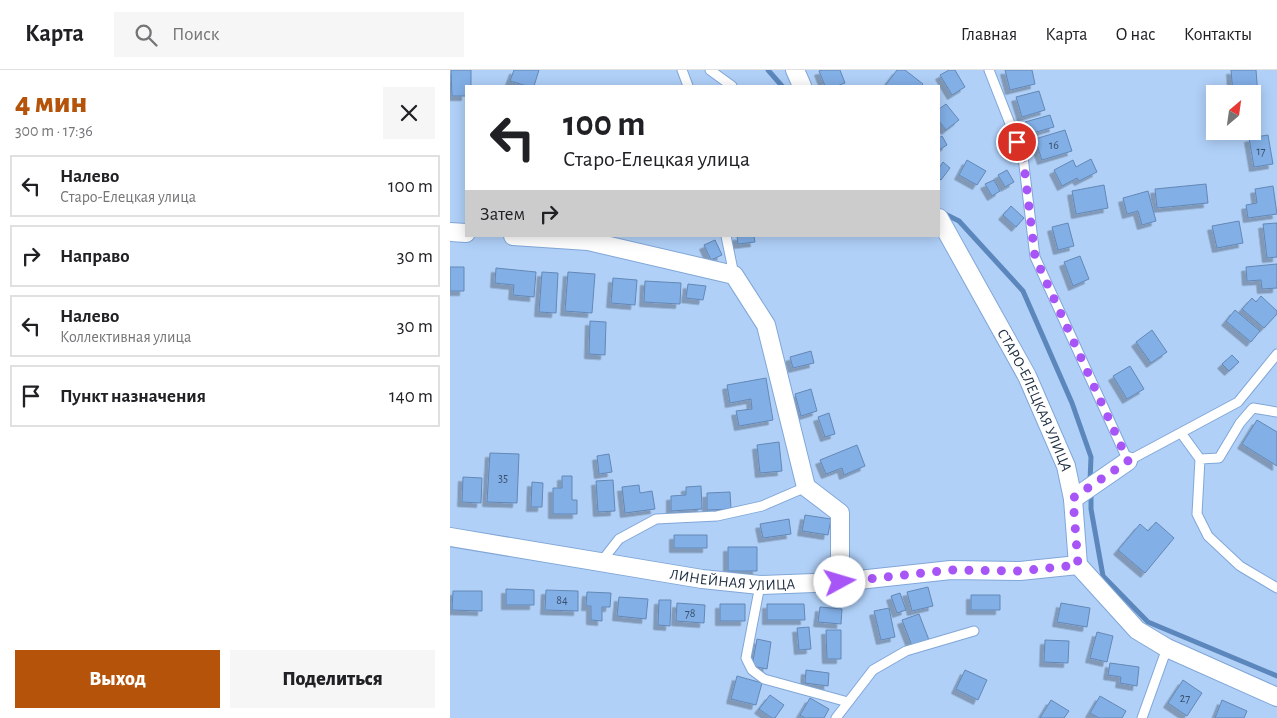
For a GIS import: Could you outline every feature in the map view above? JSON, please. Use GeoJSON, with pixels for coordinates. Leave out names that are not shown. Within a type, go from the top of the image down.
{"type":"FeatureCollection","features":[{"type":"Feature","properties":{"kind":"street"},"geometry":{"type":"LineString","coordinates":[[795,70],[802,85]]}},
{"type":"Feature","properties":{"kind":"street","name":"СТАРО-ЕЛЕЦКАЯ УЛИЦА"},"geometry":{"type":"LineString","coordinates":[[940,221],[1027,376],[1066,466],[1073,498],[1078,565]]}},
{"type":"Feature","properties":{"kind":"street"},"geometry":{"type":"LineString","coordinates":[[450,232],[465,233]]}},
{"type":"Feature","properties":{"kind":"street"},"geometry":{"type":"LineString","coordinates":[[528,237],[588,241],[734,275],[766,324],[806,487],[840,513],[840,582]]}},
{"type":"Feature","properties":{"kind":"street"},"geometry":{"type":"LineString","coordinates":[[1073,498],[1128,461]]}},
{"type":"Feature","properties":{"kind":"street","name":"ЛИНЕЙНАЯ УЛИЦА"},"geometry":{"type":"LineString","coordinates":[[450,537],[702,579],[760,584],[840,582],[951,570],[1020,571],[1078,565]]}},
{"type":"Feature","properties":{"kind":"street"},"geometry":{"type":"LineString","coordinates":[[1078,565],[1137,630],[1167,648],[1277,696]]}},
{"type":"Feature","properties":{"kind":"lane"},"geometry":{"type":"LineString","coordinates":[[682,70],[688,85]]}},
{"type":"Feature","properties":{"kind":"lane"},"geometry":{"type":"LineString","coordinates":[[710,70],[731,85]]}},
{"type":"Feature","properties":{"kind":"lane"},"geometry":{"type":"LineString","coordinates":[[989,70],[1023,157],[1035,257],[1128,461],[1238,402],[1277,354]]}},
{"type":"Feature","properties":{"kind":"lane"},"geometry":{"type":"LineString","coordinates":[[726,237],[734,275]]}},
{"type":"Feature","properties":{"kind":"lane"},"geometry":{"type":"LineString","coordinates":[[1200,459],[1219,458],[1240,423],[1253,408],[1277,412]]}},
{"type":"Feature","properties":{"kind":"lane"},"geometry":{"type":"LineString","coordinates":[[1181,433],[1200,459],[1197,514],[1208,536],[1240,566],[1277,588]]}},
{"type":"Feature","properties":{"kind":"lane"},"geometry":{"type":"LineString","coordinates":[[601,562],[619,539],[656,519],[718,516],[762,506],[806,487]]}},
{"type":"Feature","properties":{"kind":"lane"},"geometry":{"type":"LineString","coordinates":[[760,584],[746,658],[752,670],[764,679],[848,702]]}},
{"type":"Feature","properties":{"kind":"lane"},"geometry":{"type":"LineString","coordinates":[[836,718],[873,670],[906,651],[974,631]]}},
{"type":"Feature","properties":{"kind":"lane"},"geometry":{"type":"LineString","coordinates":[[1142,718],[1167,648]]}},
{"type":"Feature","properties":{"kind":"building"},"geometry":{"type":"Polygon","coordinates":[[[451,70],[471,70],[471,85],[465,85],[465,96],[452,96],[451,70]]]}},
{"type":"Feature","properties":{"kind":"building"},"geometry":{"type":"Polygon","coordinates":[[[514,70],[539,70],[534,85],[524,85],[510,81],[514,70]]]}},
{"type":"Feature","properties":{"kind":"building"},"geometry":{"type":"Polygon","coordinates":[[[840,70],[845,83],[825,85],[819,71],[840,70]]]}},
{"type":"Feature","properties":{"kind":"building"},"geometry":{"type":"Polygon","coordinates":[[[897,70],[905,70],[923,84],[922,85],[886,85],[897,70]]]}},
{"type":"Feature","properties":{"kind":"building"},"geometry":{"type":"Polygon","coordinates":[[[949,70],[955,70],[965,87],[952,95],[940,75],[949,70]]]}},
{"type":"Feature","properties":{"kind":"building"},"geometry":{"type":"Polygon","coordinates":[[[1005,70],[1032,70],[1035,84],[1010,90],[1005,70]]]}},
{"type":"Feature","properties":{"kind":"building"},"geometry":{"type":"Polygon","coordinates":[[[1231,70],[1256,70],[1257,85],[1232,85],[1231,70]]]}},
{"type":"Feature","properties":{"kind":"building"},"geometry":{"type":"Polygon","coordinates":[[[1039,91],[1045,110],[1022,117],[1016,97],[1039,91]]]}},
{"type":"Feature","properties":{"kind":"building"},"geometry":{"type":"Polygon","coordinates":[[[946,104],[959,120],[946,130],[940,122],[940,108],[946,104]]]}},
{"type":"Feature","properties":{"kind":"building"},"geometry":{"type":"Polygon","coordinates":[[[1050,115],[1054,127],[1029,134],[1025,122],[1050,115]]]}},
{"type":"Feature","properties":{"kind":"building"},"geometry":{"type":"Polygon","coordinates":[[[1065,130],[1072,151],[1042,160],[1035,139],[1065,130]]]}},
{"type":"Feature","properties":{"kind":"building"},"geometry":{"type":"Polygon","coordinates":[[[1268,135],[1273,164],[1254,167],[1249,140],[1261,140],[1261,136],[1268,135]]]}},
{"type":"Feature","properties":{"kind":"building"},"geometry":{"type":"Polygon","coordinates":[[[942,136],[947,145],[940,149],[940,137],[942,136]]]}},
{"type":"Feature","properties":{"kind":"building"},"geometry":{"type":"Polygon","coordinates":[[[1091,159],[1097,172],[1079,181],[1077,178],[1062,186],[1054,170],[1073,160],[1076,167],[1091,159]]]}},
{"type":"Feature","properties":{"kind":"building"},"geometry":{"type":"Polygon","coordinates":[[[967,160],[986,171],[977,185],[959,175],[967,160]]]}},
{"type":"Feature","properties":{"kind":"building"},"geometry":{"type":"Polygon","coordinates":[[[943,162],[950,168],[941,180],[940,179],[940,166],[943,162]]]}},
{"type":"Feature","properties":{"kind":"building"},"geometry":{"type":"Polygon","coordinates":[[[1007,170],[1014,182],[1005,187],[998,175],[1007,170]]]}},
{"type":"Feature","properties":{"kind":"building"},"geometry":{"type":"Polygon","coordinates":[[[994,180],[1000,191],[992,196],[985,184],[994,180]]]}},
{"type":"Feature","properties":{"kind":"building"},"geometry":{"type":"Polygon","coordinates":[[[1206,184],[1208,203],[1157,208],[1155,189],[1206,184]]]}},
{"type":"Feature","properties":{"kind":"building"},"geometry":{"type":"Polygon","coordinates":[[[1104,185],[1108,208],[1076,214],[1072,191],[1104,185]]]}},
{"type":"Feature","properties":{"kind":"building"},"geometry":{"type":"Polygon","coordinates":[[[1273,186],[1277,214],[1248,218],[1246,205],[1257,203],[1255,189],[1273,186]]]}},
{"type":"Feature","properties":{"kind":"building"},"geometry":{"type":"Polygon","coordinates":[[[1148,191],[1156,221],[1142,225],[1138,211],[1127,214],[1123,198],[1148,191]]]}},
{"type":"Feature","properties":{"kind":"building"},"geometry":{"type":"Polygon","coordinates":[[[1011,206],[1024,218],[1016,227],[1003,215],[1011,206]]]}},
{"type":"Feature","properties":{"kind":"building"},"geometry":{"type":"Polygon","coordinates":[[[1239,221],[1243,243],[1217,248],[1212,226],[1239,221]]]}},
{"type":"Feature","properties":{"kind":"building"},"geometry":{"type":"Polygon","coordinates":[[[1068,223],[1074,246],[1058,250],[1052,227],[1068,223]]]}},
{"type":"Feature","properties":{"kind":"building"},"geometry":{"type":"Polygon","coordinates":[[[1277,223],[1277,257],[1267,258],[1263,224],[1277,223]]]}},
{"type":"Feature","properties":{"kind":"building"},"geometry":{"type":"Polygon","coordinates":[[[737,237],[754,237],[755,242],[738,244],[737,237]]]}},
{"type":"Feature","properties":{"kind":"building"},"geometry":{"type":"Polygon","coordinates":[[[715,240],[722,255],[711,260],[704,245],[715,240]]]}},
{"type":"Feature","properties":{"kind":"building"},"geometry":{"type":"Polygon","coordinates":[[[1080,256],[1089,279],[1073,286],[1064,262],[1080,256]]]}},
{"type":"Feature","properties":{"kind":"building"},"geometry":{"type":"Polygon","coordinates":[[[1277,264],[1277,288],[1262,289],[1261,280],[1247,281],[1246,267],[1277,264]]]}},
{"type":"Feature","properties":{"kind":"building"},"geometry":{"type":"Polygon","coordinates":[[[450,267],[464,267],[464,291],[450,291],[450,267]]]}},
{"type":"Feature","properties":{"kind":"building"},"geometry":{"type":"Polygon","coordinates":[[[496,268],[536,272],[534,297],[513,295],[514,285],[495,283],[496,268]]]}},
{"type":"Feature","properties":{"kind":"building"},"geometry":{"type":"Polygon","coordinates":[[[542,272],[558,273],[556,313],[539,312],[542,272]]]}},
{"type":"Feature","properties":{"kind":"building"},"geometry":{"type":"Polygon","coordinates":[[[568,272],[595,274],[592,313],[565,311],[568,272]]]}},
{"type":"Feature","properties":{"kind":"building"},"geometry":{"type":"Polygon","coordinates":[[[613,278],[637,280],[635,305],[611,303],[613,278]]]}},
{"type":"Feature","properties":{"kind":"building"},"geometry":{"type":"Polygon","coordinates":[[[645,281],[681,283],[680,304],[644,302],[645,281]]]}},
{"type":"Feature","properties":{"kind":"building"},"geometry":{"type":"Polygon","coordinates":[[[688,284],[706,286],[703,300],[686,298],[688,284]]]}},
{"type":"Feature","properties":{"kind":"building"},"geometry":{"type":"Polygon","coordinates":[[[1261,296],[1277,311],[1277,314],[1264,328],[1242,309],[1252,298],[1256,302],[1261,296]]]}},
{"type":"Feature","properties":{"kind":"building"},"geometry":{"type":"Polygon","coordinates":[[[1235,310],[1260,331],[1251,342],[1226,321],[1235,310]]]}},
{"type":"Feature","properties":{"kind":"building"},"geometry":{"type":"Polygon","coordinates":[[[590,321],[606,322],[605,355],[589,354],[590,321]]]}},
{"type":"Feature","properties":{"kind":"building"},"geometry":{"type":"Polygon","coordinates":[[[1152,330],[1167,352],[1151,363],[1136,342],[1152,330]]]}},
{"type":"Feature","properties":{"kind":"building"},"geometry":{"type":"Polygon","coordinates":[[[811,351],[814,363],[793,368],[790,357],[811,351]]]}},
{"type":"Feature","properties":{"kind":"building"},"geometry":{"type":"Polygon","coordinates":[[[1232,355],[1239,362],[1229,371],[1222,364],[1232,355]]]}},
{"type":"Feature","properties":{"kind":"building"},"geometry":{"type":"Polygon","coordinates":[[[1130,366],[1144,389],[1127,399],[1113,376],[1130,366]]]}},
{"type":"Feature","properties":{"kind":"building"},"geometry":{"type":"Polygon","coordinates":[[[766,378],[773,420],[739,426],[736,411],[752,409],[751,399],[730,403],[727,385],[766,378]]]}},
{"type":"Feature","properties":{"kind":"building"},"geometry":{"type":"Polygon","coordinates":[[[811,389],[817,411],[801,416],[795,394],[811,389]]]}},
{"type":"Feature","properties":{"kind":"building"},"geometry":{"type":"Polygon","coordinates":[[[829,413],[835,434],[825,437],[818,417],[829,413]]]}},
{"type":"Feature","properties":{"kind":"building"},"geometry":{"type":"Polygon","coordinates":[[[1257,420],[1277,432],[1277,466],[1242,444],[1257,420]]]}},
{"type":"Feature","properties":{"kind":"building"},"geometry":{"type":"Polygon","coordinates":[[[779,442],[782,471],[760,473],[757,445],[779,442]]]}},
{"type":"Feature","properties":{"kind":"building"},"geometry":{"type":"Polygon","coordinates":[[[857,445],[865,466],[844,475],[842,468],[826,474],[820,460],[857,445]]]}},
{"type":"Feature","properties":{"kind":"building"},"geometry":{"type":"Polygon","coordinates":[[[490,453],[519,454],[517,503],[487,502],[490,453]]]}},
{"type":"Feature","properties":{"kind":"building"},"geometry":{"type":"Polygon","coordinates":[[[609,454],[612,472],[599,474],[597,456],[609,454]]]}},
{"type":"Feature","properties":{"kind":"building"},"geometry":{"type":"Polygon","coordinates":[[[562,476],[572,476],[572,500],[577,500],[577,514],[553,514],[553,488],[562,488],[562,476]]]}},
{"type":"Feature","properties":{"kind":"building"},"geometry":{"type":"Polygon","coordinates":[[[463,477],[482,478],[481,503],[462,502],[463,477]]]}},
{"type":"Feature","properties":{"kind":"building"},"geometry":{"type":"Polygon","coordinates":[[[613,480],[615,511],[598,512],[596,481],[613,480]]]}},
{"type":"Feature","properties":{"kind":"building"},"geometry":{"type":"Polygon","coordinates":[[[532,482],[543,483],[542,507],[531,507],[532,482]]]}},
{"type":"Feature","properties":{"kind":"building"},"geometry":{"type":"Polygon","coordinates":[[[639,485],[640,493],[652,491],[655,509],[625,513],[622,487],[639,485]]]}},
{"type":"Feature","properties":{"kind":"building"},"geometry":{"type":"Polygon","coordinates":[[[701,486],[702,509],[671,511],[671,496],[686,495],[686,487],[701,486]]]}},
{"type":"Feature","properties":{"kind":"building"},"geometry":{"type":"Polygon","coordinates":[[[730,492],[731,509],[707,510],[707,493],[730,492]]]}},
{"type":"Feature","properties":{"kind":"building"},"geometry":{"type":"Polygon","coordinates":[[[805,515],[831,519],[828,535],[802,531],[805,515]]]}},
{"type":"Feature","properties":{"kind":"building"},"geometry":{"type":"Polygon","coordinates":[[[789,519],[791,534],[763,538],[760,524],[789,519]]]}},
{"type":"Feature","properties":{"kind":"building"},"geometry":{"type":"Polygon","coordinates":[[[1156,522],[1174,538],[1145,573],[1118,550],[1140,524],[1148,531],[1156,522]]]}},
{"type":"Feature","properties":{"kind":"building"},"geometry":{"type":"Polygon","coordinates":[[[674,535],[707,535],[707,548],[674,548],[674,535]]]}},
{"type":"Feature","properties":{"kind":"building"},"geometry":{"type":"Polygon","coordinates":[[[728,547],[757,547],[757,571],[728,571],[728,547]]]}},
{"type":"Feature","properties":{"kind":"building"},"geometry":{"type":"Polygon","coordinates":[[[928,587],[933,606],[912,611],[907,592],[928,587]]]}},
{"type":"Feature","properties":{"kind":"building"},"geometry":{"type":"Polygon","coordinates":[[[506,589],[534,590],[534,605],[506,605],[506,589]]]}},
{"type":"Feature","properties":{"kind":"building"},"geometry":{"type":"Polygon","coordinates":[[[546,590],[578,591],[578,611],[545,610],[546,590]]]}},
{"type":"Feature","properties":{"kind":"building"},"geometry":{"type":"Polygon","coordinates":[[[453,591],[482,591],[482,611],[452,610],[453,591]]]}},
{"type":"Feature","properties":{"kind":"building"},"geometry":{"type":"Polygon","coordinates":[[[587,592],[611,593],[610,607],[602,607],[602,621],[591,620],[591,606],[586,606],[587,592]]]}},
{"type":"Feature","properties":{"kind":"building"},"geometry":{"type":"Polygon","coordinates":[[[900,593],[906,610],[897,613],[891,596],[900,593]]]}},
{"type":"Feature","properties":{"kind":"building"},"geometry":{"type":"Polygon","coordinates":[[[971,595],[1000,595],[1000,610],[971,610],[971,595]]]}},
{"type":"Feature","properties":{"kind":"building"},"geometry":{"type":"Polygon","coordinates":[[[619,597],[648,599],[646,619],[617,616],[619,597]]]}},
{"type":"Feature","properties":{"kind":"building"},"geometry":{"type":"Polygon","coordinates":[[[659,600],[671,600],[670,626],[658,625],[659,600]]]}},
{"type":"Feature","properties":{"kind":"building"},"geometry":{"type":"Polygon","coordinates":[[[677,603],[705,605],[704,623],[676,621],[677,603]]]}},
{"type":"Feature","properties":{"kind":"building"},"geometry":{"type":"Polygon","coordinates":[[[1061,603],[1090,608],[1087,627],[1057,622],[1061,603]]]}},
{"type":"Feature","properties":{"kind":"building"},"geometry":{"type":"Polygon","coordinates":[[[720,604],[745,604],[745,621],[720,621],[720,604]]]}},
{"type":"Feature","properties":{"kind":"building"},"geometry":{"type":"Polygon","coordinates":[[[767,604],[804,604],[805,620],[767,620],[767,604]]]}},
{"type":"Feature","properties":{"kind":"building"},"geometry":{"type":"Polygon","coordinates":[[[820,607],[842,609],[841,624],[818,622],[820,607]]]}},
{"type":"Feature","properties":{"kind":"building"},"geometry":{"type":"Polygon","coordinates":[[[889,608],[895,637],[881,640],[874,611],[889,608]]]}},
{"type":"Feature","properties":{"kind":"building"},"geometry":{"type":"Polygon","coordinates":[[[919,614],[929,640],[912,646],[902,620],[919,614]]]}},
{"type":"Feature","properties":{"kind":"building"},"geometry":{"type":"Polygon","coordinates":[[[809,627],[811,649],[799,650],[797,628],[809,627]]]}},
{"type":"Feature","properties":{"kind":"building"},"geometry":{"type":"Polygon","coordinates":[[[826,630],[841,630],[841,659],[827,659],[826,630]]]}},
{"type":"Feature","properties":{"kind":"building"},"geometry":{"type":"Polygon","coordinates":[[[1097,632],[1113,636],[1107,662],[1090,658],[1097,632]]]}},
{"type":"Feature","properties":{"kind":"building"},"geometry":{"type":"Polygon","coordinates":[[[757,639],[771,642],[767,669],[752,666],[757,639]]]}},
{"type":"Feature","properties":{"kind":"building"},"geometry":{"type":"Polygon","coordinates":[[[1045,640],[1069,641],[1068,663],[1044,662],[1045,640]]]}},
{"type":"Feature","properties":{"kind":"building"},"geometry":{"type":"Polygon","coordinates":[[[1110,663],[1139,667],[1137,686],[1120,683],[1121,677],[1108,675],[1110,663]]]}},
{"type":"Feature","properties":{"kind":"building"},"geometry":{"type":"Polygon","coordinates":[[[806,670],[829,673],[828,686],[805,683],[806,670]]]}},
{"type":"Feature","properties":{"kind":"building"},"geometry":{"type":"Polygon","coordinates":[[[965,670],[987,680],[978,700],[956,689],[965,670]]]}},
{"type":"Feature","properties":{"kind":"building"},"geometry":{"type":"Polygon","coordinates":[[[737,676],[762,683],[756,705],[731,699],[737,676]]]}},
{"type":"Feature","properties":{"kind":"building"},"geometry":{"type":"Polygon","coordinates":[[[1183,680],[1202,693],[1187,716],[1168,703],[1183,680]]]}},
{"type":"Feature","properties":{"kind":"building"},"geometry":{"type":"Polygon","coordinates":[[[770,695],[784,705],[775,718],[759,709],[770,695]]]}},
{"type":"Feature","properties":{"kind":"building"},"geometry":{"type":"Polygon","coordinates":[[[1100,696],[1126,711],[1122,718],[1099,718],[1090,713],[1100,696]]]}},
{"type":"Feature","properties":{"kind":"building"},"geometry":{"type":"Polygon","coordinates":[[[810,698],[829,709],[824,718],[805,718],[800,715],[810,698]]]}},
{"type":"Feature","properties":{"kind":"building"},"geometry":{"type":"Polygon","coordinates":[[[1051,700],[1069,711],[1064,718],[1040,718],[1051,700]]]}},
{"type":"Feature","properties":{"kind":"building"},"geometry":{"type":"Polygon","coordinates":[[[1222,700],[1247,711],[1244,718],[1215,718],[1222,700]]]}},
{"type":"Feature","properties":{"kind":"waterway"},"geometry":{"type":"LineString","coordinates":[[768,70],[781,85]]}},
{"type":"Feature","properties":{"kind":"waterway"},"geometry":{"type":"LineString","coordinates":[[941,212],[959,221],[1023,291],[1072,403],[1091,457],[1090,481]]}},
{"type":"Feature","properties":{"kind":"waterway"},"geometry":{"type":"LineString","coordinates":[[1091,492],[1091,509],[1103,576],[1148,622],[1277,676]]}},
{"type":"Feature","properties":{"kind":"route"},"geometry":{"type":"LineString","coordinates":[[840,582],[951,570],[1020,571],[1078,565],[1073,498],[1128,461],[1035,257],[1023,157],[1017,142]]}}]}
